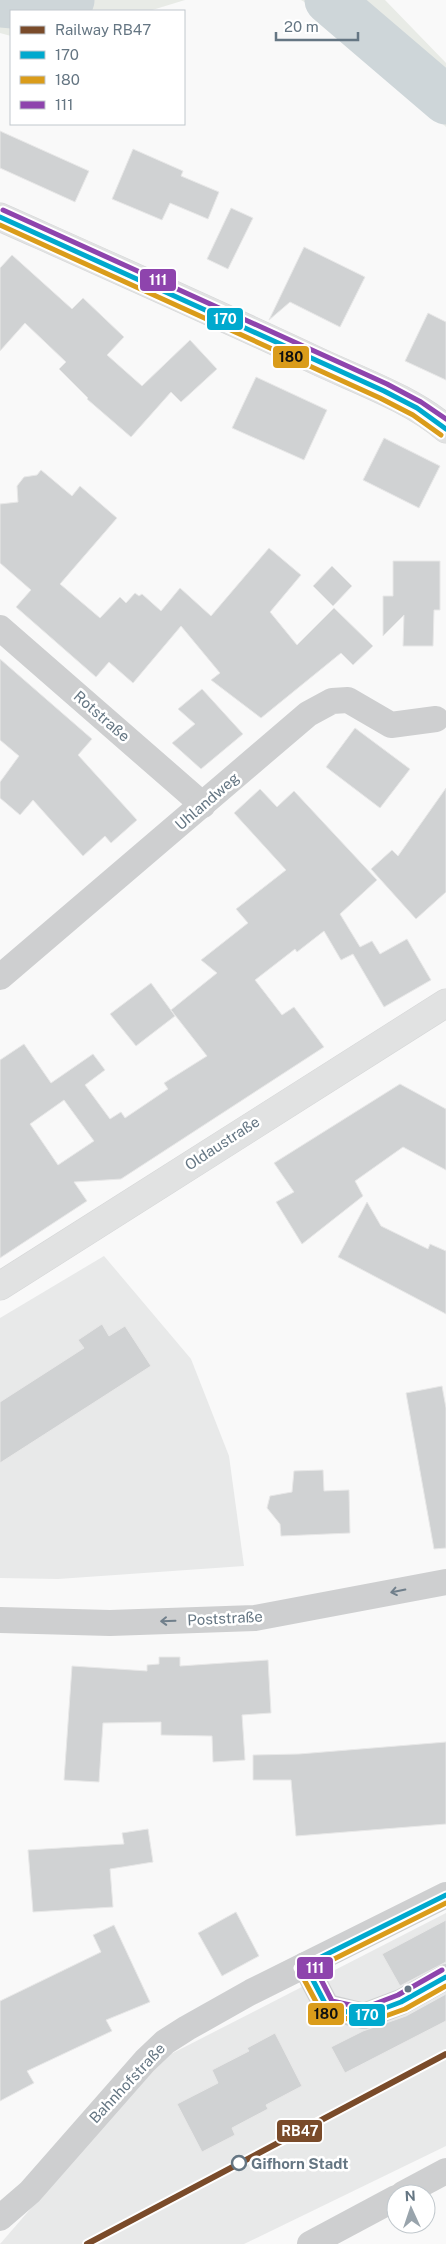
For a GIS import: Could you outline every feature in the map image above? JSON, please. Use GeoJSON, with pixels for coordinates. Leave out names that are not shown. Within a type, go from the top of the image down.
{"type":"FeatureCollection","features":[{"type":"Feature","properties":{"kind":"street"},"geometry":{"type":"LineString","coordinates":[[0,217],[239,324],[394,398],[437,421],[446,429]]}},
{"type":"Feature","properties":{"kind":"street","name":"Rotstraße"},"geometry":{"type":"LineString","coordinates":[[0,628],[203,805]]}},
{"type":"Feature","properties":{"kind":"street","name":"Uhlandweg"},"geometry":{"type":"LineString","coordinates":[[0,976],[308,714],[332,701],[348,700],[358,704],[391,725],[436,719]]}},
{"type":"Feature","properties":{"kind":"street","name":"Oldaustraße"},"geometry":{"type":"LineString","coordinates":[[0,1286],[446,1002]]}},
{"type":"Feature","properties":{"kind":"street","name":"Poststraße"},"geometry":{"type":"LineString","coordinates":[[0,1620],[110,1623],[255,1618],[446,1582]]}},
{"type":"Feature","properties":{"kind":"street","name":"Bahnhofstraße"},"geometry":{"type":"LineString","coordinates":[[0,2218],[30,2192],[145,2061],[165,2042],[251,1992],[446,1895]]}},
{"type":"Feature","properties":{"kind":"street"},"geometry":{"type":"LineString","coordinates":[[305,1965],[327,2007],[364,2016],[401,2002],[446,1977]]}},
{"type":"Feature","properties":{"kind":"street"},"geometry":{"type":"LineString","coordinates":[[422,2184],[446,2171]]}},
{"type":"Feature","properties":{"kind":"street"},"geometry":{"type":"LineString","coordinates":[[310,2244],[386,2203]]}},
{"type":"Feature","properties":{"kind":"shaded area"},"geometry":{"type":"Polygon","coordinates":[[[0,0],[185,0],[152,10],[10,10],[10,36],[0,33],[0,0]]]}},
{"type":"Feature","properties":{"kind":"shaded area"},"geometry":{"type":"Polygon","coordinates":[[[301,0],[385,0],[446,63],[446,127],[328,16],[301,0]]]}},
{"type":"Feature","properties":{"kind":"shaded area"},"geometry":{"type":"Polygon","coordinates":[[[104,1256],[191,1359],[229,1456],[244,1566],[58,1579],[0,1578],[0,1318],[104,1256]]]}},
{"type":"Feature","properties":{"kind":"shaded area"},"geometry":{"type":"Polygon","coordinates":[[[446,1913],[446,2146],[244,2244],[0,2244],[149,2072],[169,2055],[446,1913]]]}},
{"type":"Feature","properties":{"kind":"building"},"geometry":{"type":"Polygon","coordinates":[[[0,131],[89,171],[75,202],[0,168],[0,131]]]}},
{"type":"Feature","properties":{"kind":"building"},"geometry":{"type":"Polygon","coordinates":[[[133,149],[183,171],[181,176],[219,192],[208,219],[170,203],[162,220],[112,199],[133,149]]]}},
{"type":"Feature","properties":{"kind":"building"},"geometry":{"type":"Polygon","coordinates":[[[231,208],[253,218],[228,269],[207,259],[231,208]]]}},
{"type":"Feature","properties":{"kind":"building"},"geometry":{"type":"Polygon","coordinates":[[[304,247],[365,277],[340,327],[290,302],[269,320],[304,247]]]}},
{"type":"Feature","properties":{"kind":"building"},"geometry":{"type":"Polygon","coordinates":[[[12,255],[72,309],[83,298],[124,337],[107,355],[142,386],[190,340],[217,369],[181,402],[171,392],[131,437],[87,399],[59,369],[66,362],[25,323],[0,351],[0,268],[12,255]]]}},
{"type":"Feature","properties":{"kind":"building"},"geometry":{"type":"Polygon","coordinates":[[[428,313],[446,322],[446,380],[405,361],[428,313]]]}},
{"type":"Feature","properties":{"kind":"building"},"geometry":{"type":"Polygon","coordinates":[[[256,377],[327,410],[304,460],[232,428],[256,377]]]}},
{"type":"Feature","properties":{"kind":"building"},"geometry":{"type":"Polygon","coordinates":[[[384,438],[440,466],[419,508],[363,480],[384,438]]]}},
{"type":"Feature","properties":{"kind":"building"},"geometry":{"type":"Polygon","coordinates":[[[41,470],[72,496],[80,486],[117,518],[60,584],[100,618],[120,597],[126,603],[135,593],[139,596],[142,594],[161,611],[180,588],[211,616],[269,548],[301,575],[270,612],[297,645],[334,608],[373,646],[353,665],[341,653],[261,718],[211,680],[220,673],[181,626],[133,683],[109,662],[96,677],[16,607],[31,590],[0,563],[0,504],[18,502],[17,486],[24,477],[37,475],[41,470]]]}},
{"type":"Feature","properties":{"kind":"building"},"geometry":{"type":"Polygon","coordinates":[[[393,561],[440,561],[440,610],[434,610],[433,646],[403,646],[404,615],[383,636],[383,596],[393,596],[393,561]]]}},
{"type":"Feature","properties":{"kind":"building"},"geometry":{"type":"Polygon","coordinates":[[[332,566],[352,586],[333,606],[313,586],[332,566]]]}},
{"type":"Feature","properties":{"kind":"building"},"geometry":{"type":"Polygon","coordinates":[[[0,659],[92,739],[78,755],[137,820],[111,843],[105,836],[83,856],[33,800],[20,815],[0,798],[0,782],[19,756],[0,740],[0,659]]]}},
{"type":"Feature","properties":{"kind":"building"},"geometry":{"type":"Polygon","coordinates":[[[202,689],[243,734],[201,769],[172,743],[195,724],[178,709],[202,689]]]}},
{"type":"Feature","properties":{"kind":"building"},"geometry":{"type":"Polygon","coordinates":[[[355,728],[410,769],[380,808],[326,767],[355,728]]]}},
{"type":"Feature","properties":{"kind":"building"},"geometry":{"type":"Polygon","coordinates":[[[446,788],[446,892],[416,919],[371,869],[392,850],[398,856],[446,788]]]}},
{"type":"Feature","properties":{"kind":"building"},"geometry":{"type":"Polygon","coordinates":[[[260,789],[277,807],[294,791],[377,880],[340,914],[360,947],[372,941],[380,954],[407,939],[431,980],[384,1007],[353,954],[341,960],[324,931],[297,952],[295,949],[255,980],[282,1015],[294,1007],[324,1047],[121,1179],[74,1182],[87,1201],[0,1258],[0,1060],[24,1044],[51,1083],[93,1054],[105,1070],[85,1085],[110,1119],[121,1112],[125,1118],[168,1089],[164,1083],[207,1056],[171,1010],[217,973],[201,960],[248,923],[236,909],[286,870],[234,813],[260,789]],[[64,1100],[30,1124],[58,1165],[94,1141],[64,1100]]]}},
{"type":"Feature","properties":{"kind":"building"},"geometry":{"type":"Polygon","coordinates":[[[151,983],[175,1016],[136,1046],[110,1014],[151,983]]]}},
{"type":"Feature","properties":{"kind":"building"},"geometry":{"type":"Polygon","coordinates":[[[400,1084],[446,1109],[446,1170],[403,1147],[355,1181],[363,1196],[302,1244],[276,1202],[294,1192],[274,1163],[400,1084]]]}},
{"type":"Feature","properties":{"kind":"building"},"geometry":{"type":"Polygon","coordinates":[[[367,1202],[381,1226],[428,1249],[430,1244],[446,1251],[446,1314],[338,1257],[367,1202]]]}},
{"type":"Feature","properties":{"kind":"building"},"geometry":{"type":"Polygon","coordinates":[[[102,1324],[109,1336],[125,1326],[151,1366],[0,1463],[0,1402],[84,1348],[78,1340],[102,1324]]]}},
{"type":"Feature","properties":{"kind":"building"},"geometry":{"type":"Polygon","coordinates":[[[442,1386],[446,1408],[446,1548],[434,1549],[406,1393],[442,1386]]]}},
{"type":"Feature","properties":{"kind":"building"},"geometry":{"type":"Polygon","coordinates":[[[323,1470],[324,1491],[349,1490],[350,1533],[281,1536],[280,1524],[267,1508],[270,1496],[292,1492],[294,1471],[323,1470]]]}},
{"type":"Feature","properties":{"kind":"building"},"geometry":{"type":"Polygon","coordinates":[[[159,1657],[180,1657],[180,1666],[268,1660],[271,1713],[242,1715],[245,1760],[213,1762],[212,1736],[161,1735],[161,1722],[103,1723],[99,1782],[64,1780],[72,1666],[147,1671],[147,1665],[159,1664],[159,1657]]]}},
{"type":"Feature","properties":{"kind":"building"},"geometry":{"type":"Polygon","coordinates":[[[446,1742],[446,1824],[296,1836],[291,1780],[253,1780],[253,1755],[299,1754],[446,1742]]]}},
{"type":"Feature","properties":{"kind":"building"},"geometry":{"type":"Polygon","coordinates":[[[148,1829],[153,1862],[110,1869],[113,1907],[33,1912],[28,1850],[124,1844],[122,1833],[148,1829]]]}},
{"type":"Feature","properties":{"kind":"building"},"geometry":{"type":"Polygon","coordinates":[[[236,1912],[259,1956],[222,1976],[198,1933],[236,1912]]]}},
{"type":"Feature","properties":{"kind":"building"},"geometry":{"type":"Polygon","coordinates":[[[446,1920],[446,1962],[400,1986],[382,1954],[446,1920]]]}},
{"type":"Feature","properties":{"kind":"building"},"geometry":{"type":"Polygon","coordinates":[[[114,1925],[150,2002],[106,2020],[112,2031],[27,2071],[34,2083],[0,2101],[0,2001],[101,1952],[93,1935],[114,1925]]]}},
{"type":"Feature","properties":{"kind":"building"},"geometry":{"type":"Polygon","coordinates":[[[446,1994],[446,2021],[345,2073],[331,2047],[363,2031],[406,2016],[446,1994]]]}},
{"type":"Feature","properties":{"kind":"building"},"geometry":{"type":"Polygon","coordinates":[[[275,2033],[302,2086],[266,2105],[268,2109],[232,2128],[235,2135],[202,2152],[177,2104],[218,2083],[212,2070],[249,2051],[247,2048],[275,2033]]]}},
{"type":"Feature","properties":{"kind":"waterway"},"geometry":{"type":"LineString","coordinates":[[0,3],[35,6],[70,0]]}},
{"type":"Feature","properties":{"kind":"waterway"},"geometry":{"type":"LineString","coordinates":[[329,0],[446,100]]}},
{"type":"Feature","properties":{"kind":"rail line","name":"RB47"},"geometry":{"type":"LineString","coordinates":[[87,2244],[446,2054]]}},
{"type":"Feature","properties":{"kind":"transit line","name":"111"},"geometry":{"type":"LineString","coordinates":[[3,210],[387,384],[421,402],[446,419]]}},
{"type":"Feature","properties":{"kind":"transit line","name":"170"},"geometry":{"type":"LineString","coordinates":[[0,217],[384,391],[417,408],[446,429]]}},
{"type":"Feature","properties":{"kind":"transit line","name":"180"},"geometry":{"type":"LineString","coordinates":[[0,225],[380,398],[413,415],[441,435]]}},
{"type":"Feature","properties":{"kind":"transit line","name":"170"},"geometry":{"type":"LineString","coordinates":[[305,1965],[446,1895]]}},
{"type":"Feature","properties":{"kind":"transit line","name":"180"},"geometry":{"type":"LineString","coordinates":[[308,1972],[446,1903]]}},
{"type":"Feature","properties":{"kind":"transit line","name":"111"},"geometry":{"type":"LineString","coordinates":[[312,1962],[332,2001],[364,2008],[398,1995],[442,1970]]}},
{"type":"Feature","properties":{"kind":"transit line","name":"170"},"geometry":{"type":"LineString","coordinates":[[305,1965],[327,2007],[364,2016],[401,2002],[446,1977]]}},
{"type":"Feature","properties":{"kind":"transit line","name":"180"},"geometry":{"type":"LineString","coordinates":[[298,1968],[322,2013],[366,2023],[405,2009],[446,1986]]}},
{"type":"Feature","properties":{"kind":"place","name":"Gifhorn Stadt"},"geometry":{"type":"Point","coordinates":[239,2163]}}]}
